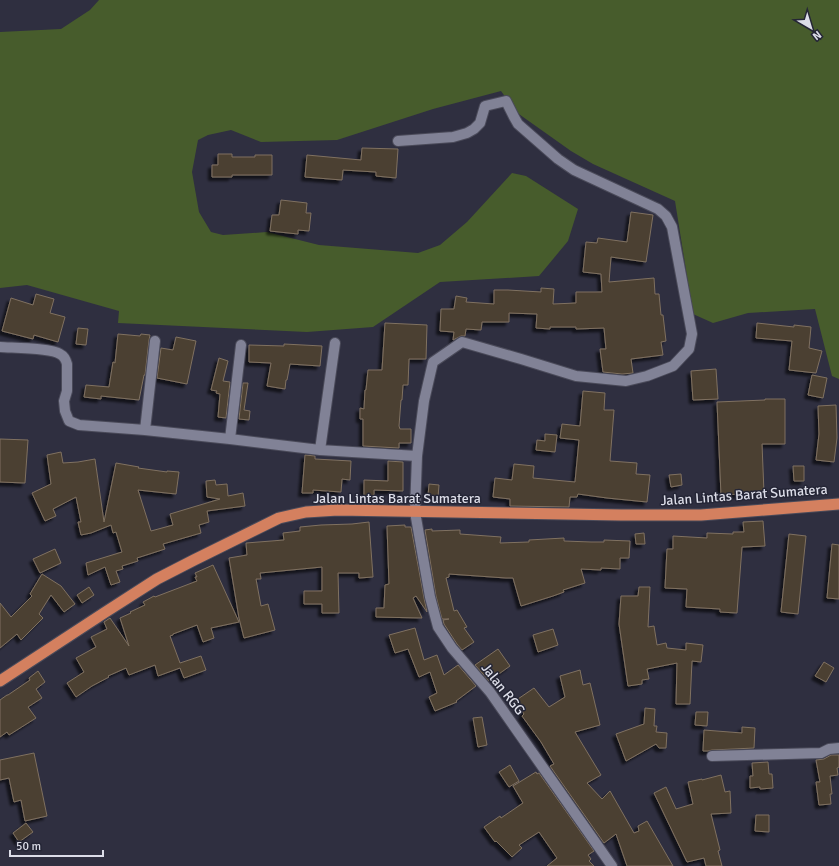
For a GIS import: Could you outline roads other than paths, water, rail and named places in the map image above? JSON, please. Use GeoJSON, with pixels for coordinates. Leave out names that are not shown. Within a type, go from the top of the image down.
{"type":"FeatureCollection","features":[{"type":"Feature","properties":{"kind":"highway","name":"Jalan Lintas Barat Sumatera"},"geometry":{"type":"LineString","coordinates":[[0,681],[157,580],[229,542],[279,518],[306,512],[338,510],[701,515],[839,504]]}},
{"type":"Feature","properties":{"kind":"street","name":"Jalan RGG"},"geometry":{"type":"LineString","coordinates":[[398,141],[453,137],[467,133],[480,123],[485,106],[506,101],[518,124],[558,159],[574,170],[658,209],[666,216],[672,227],[692,334],[689,349],[673,366],[647,376],[626,380],[576,376],[462,342],[433,362],[424,401],[417,456],[415,512],[430,597],[438,627],[452,648],[490,692],[612,866]]}},
{"type":"Feature","properties":{"kind":"street"},"geometry":{"type":"LineString","coordinates":[[145,430],[155,342]]}},
{"type":"Feature","properties":{"kind":"street"},"geometry":{"type":"LineString","coordinates":[[320,450],[335,343]]}},
{"type":"Feature","properties":{"kind":"street"},"geometry":{"type":"LineString","coordinates":[[230,439],[241,345]]}},
{"type":"Feature","properties":{"kind":"street"},"geometry":{"type":"LineString","coordinates":[[0,347],[45,350],[62,355],[67,364],[67,391],[64,401],[65,411],[69,421],[79,425],[145,430],[320,450],[417,456]]}},
{"type":"Feature","properties":{"kind":"street"},"geometry":{"type":"LineString","coordinates":[[712,756],[821,753],[829,749],[839,748]]}}]}
